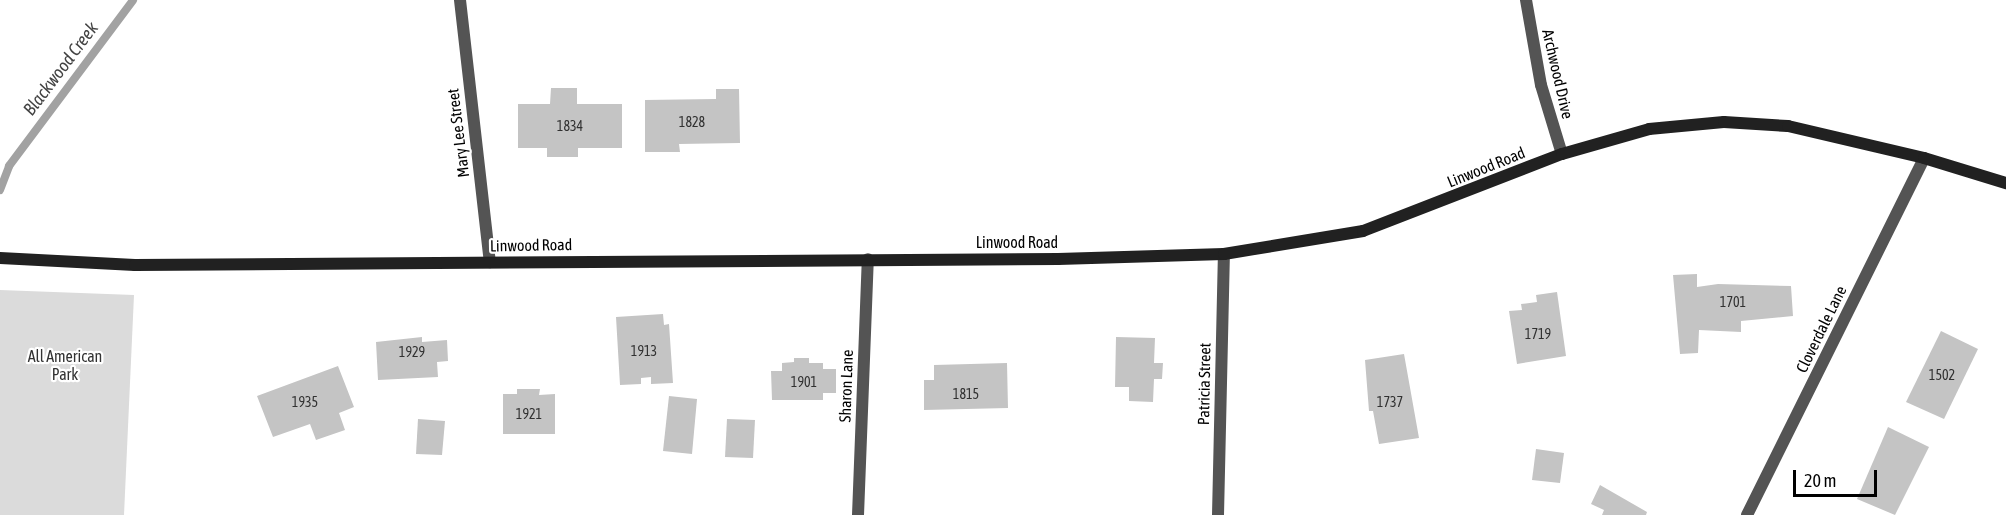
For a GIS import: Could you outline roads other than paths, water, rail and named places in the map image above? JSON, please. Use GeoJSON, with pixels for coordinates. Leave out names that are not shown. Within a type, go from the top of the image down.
{"type":"FeatureCollection","features":[{"type":"Feature","properties":{"kind":"main road","name":"Linwood Road"},"geometry":{"type":"LineString","coordinates":[[0,258],[135,265],[1224,254],[1363,231],[1562,154],[1649,129],[1724,122],[1788,126],[1924,158],[2006,183]]}},
{"type":"Feature","properties":{"kind":"street","name":"Mary Lee Street"},"geometry":{"type":"LineString","coordinates":[[460,0],[490,262]]}},
{"type":"Feature","properties":{"kind":"street","name":"Archwood Drive"},"geometry":{"type":"LineString","coordinates":[[1526,0],[1541,85],[1562,154]]}},
{"type":"Feature","properties":{"kind":"street","name":"Cloverdale Lane"},"geometry":{"type":"LineString","coordinates":[[1747,515],[1924,158]]}},
{"type":"Feature","properties":{"kind":"street","name":"Patricia Street"},"geometry":{"type":"LineString","coordinates":[[1218,515],[1224,254]]}},
{"type":"Feature","properties":{"kind":"street","name":"Sharon Lane"},"geometry":{"type":"LineString","coordinates":[[858,515],[868,259]]}},
{"type":"Feature","properties":{"kind":"waterway","name":"Blackwood Creek"},"geometry":{"type":"LineString","coordinates":[[0,190],[9,166],[133,0]]}},
{"type":"Feature","properties":{"kind":"park label","name":"All American Park"},"geometry":{"type":"Point","coordinates":[65,365]}}]}
